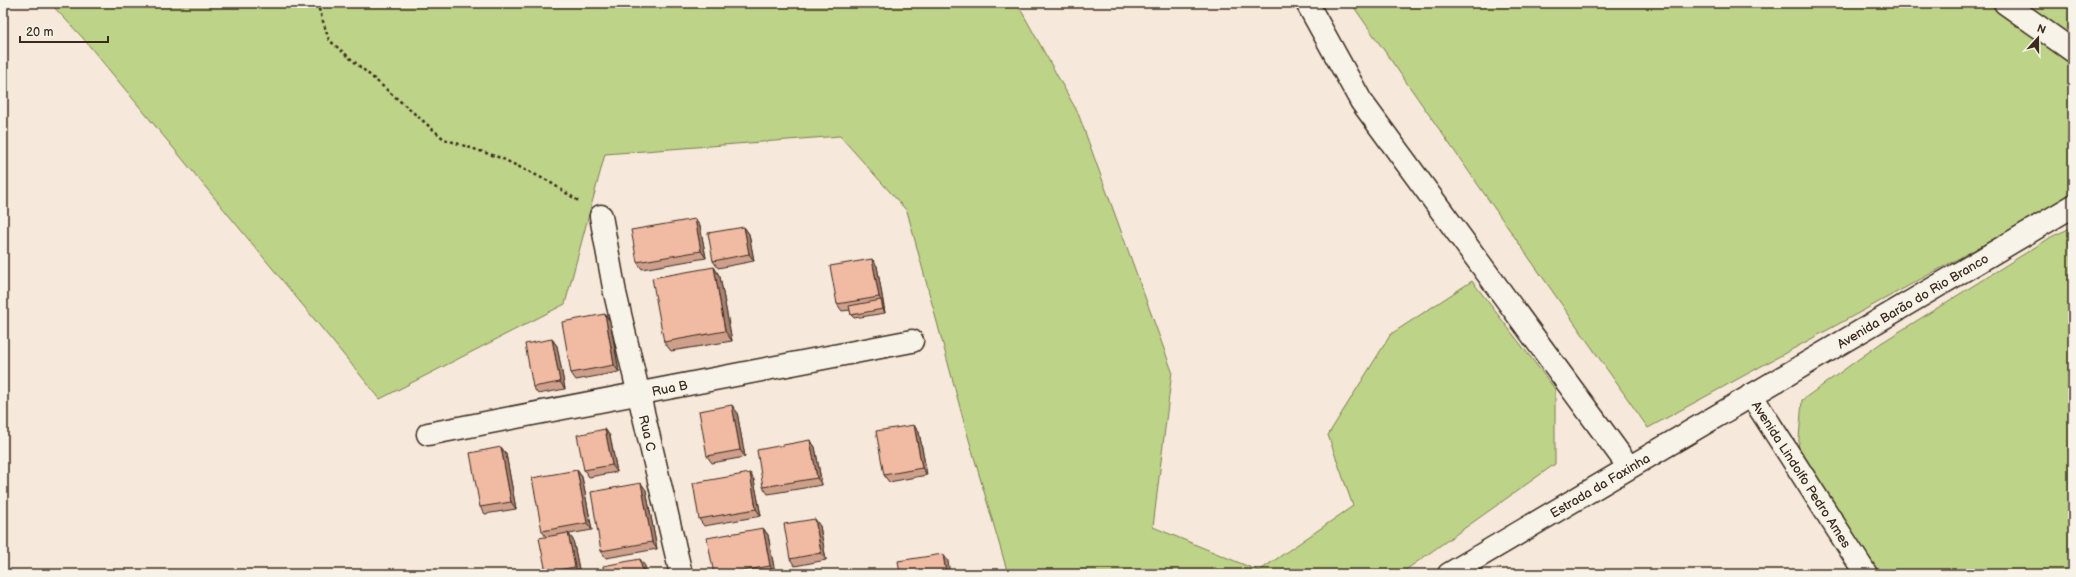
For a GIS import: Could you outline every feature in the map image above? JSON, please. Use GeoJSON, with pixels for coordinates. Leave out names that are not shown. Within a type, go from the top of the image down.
{"type":"FeatureCollection","features":[{"type":"Feature","properties":{"kind":"street"},"geometry":{"type":"LineString","coordinates":[[1307,3],[1361,101],[1629,467]]}},
{"type":"Feature","properties":{"kind":"street"},"geometry":{"type":"LineString","coordinates":[[2005,3],[2073,51]]}},
{"type":"Feature","properties":{"kind":"street","name":"Avenida Barão do Rio Branco"},"geometry":{"type":"LineString","coordinates":[[1751,395],[2073,206]]}},
{"type":"Feature","properties":{"kind":"street","name":"Rua C"},"geometry":{"type":"LineString","coordinates":[[600,216],[615,293],[640,394],[681,574]]}},
{"type":"Feature","properties":{"kind":"street","name":"Rua B"},"geometry":{"type":"LineString","coordinates":[[428,434],[912,341]]}},
{"type":"Feature","properties":{"kind":"street","name":"Estrada da Faxinha"},"geometry":{"type":"LineString","coordinates":[[1449,574],[1751,395]]}},
{"type":"Feature","properties":{"kind":"street","name":"Avenida Lindolfo Pedro Ames"},"geometry":{"type":"LineString","coordinates":[[1751,395],[1866,574]]}},
{"type":"Feature","properties":{"kind":"path"},"geometry":{"type":"LineString","coordinates":[[317,3],[329,40],[444,139],[501,158],[548,181],[600,216]]}},
{"type":"Feature","properties":{"kind":"green space"},"geometry":{"type":"Polygon","coordinates":[[[50,3],[1017,3],[1078,113],[1172,371],[1153,527],[1259,571],[1353,506],[1328,435],[1391,334],[1472,281],[1555,389],[1555,464],[1400,574],[1008,574],[965,426],[907,211],[840,136],[605,154],[565,304],[380,399],[82,37],[50,3]]]}},
{"type":"Feature","properties":{"kind":"green space"},"geometry":{"type":"Polygon","coordinates":[[[1351,3],[2073,3],[2073,196],[1648,428],[1351,3]]]}},
{"type":"Feature","properties":{"kind":"green space"},"geometry":{"type":"Polygon","coordinates":[[[2073,227],[2073,574],[1881,574],[1842,530],[1798,452],[1802,400],[1881,343],[2053,236],[2073,227]]]}},
{"type":"Feature","properties":{"kind":"building"},"geometry":{"type":"Polygon","coordinates":[[[695,219],[701,251],[637,262],[631,230],[695,219]]]}},
{"type":"Feature","properties":{"kind":"building"},"geometry":{"type":"Polygon","coordinates":[[[744,227],[749,254],[713,261],[708,233],[744,227]]]}},
{"type":"Feature","properties":{"kind":"building"},"geometry":{"type":"Polygon","coordinates":[[[872,259],[879,297],[837,304],[830,266],[872,259]]]}},
{"type":"Feature","properties":{"kind":"building"},"geometry":{"type":"Polygon","coordinates":[[[714,267],[725,331],[664,342],[652,278],[714,267]]]}},
{"type":"Feature","properties":{"kind":"building"},"geometry":{"type":"Polygon","coordinates":[[[881,300],[883,309],[851,315],[849,306],[881,300]]]}},
{"type":"Feature","properties":{"kind":"building"},"geometry":{"type":"Polygon","coordinates":[[[605,314],[614,365],[571,373],[562,322],[605,314]]]}},
{"type":"Feature","properties":{"kind":"building"},"geometry":{"type":"Polygon","coordinates":[[[552,339],[560,382],[533,387],[525,344],[552,339]]]}},
{"type":"Feature","properties":{"kind":"building"},"geometry":{"type":"Polygon","coordinates":[[[732,405],[740,450],[707,456],[699,411],[732,405]]]}},
{"type":"Feature","properties":{"kind":"building"},"geometry":{"type":"Polygon","coordinates":[[[914,425],[922,468],[884,475],[876,431],[914,425]]]}},
{"type":"Feature","properties":{"kind":"building"},"geometry":{"type":"Polygon","coordinates":[[[605,429],[612,465],[584,470],[577,435],[605,429]]]}},
{"type":"Feature","properties":{"kind":"building"},"geometry":{"type":"Polygon","coordinates":[[[810,440],[817,478],[763,487],[757,450],[810,440]]]}},
{"type":"Feature","properties":{"kind":"building"},"geometry":{"type":"Polygon","coordinates":[[[501,447],[511,502],[480,507],[470,453],[501,447]]]}},
{"type":"Feature","properties":{"kind":"building"},"geometry":{"type":"Polygon","coordinates":[[[577,470],[587,523],[542,531],[532,478],[577,470]]]}},
{"type":"Feature","properties":{"kind":"building"},"geometry":{"type":"Polygon","coordinates":[[[750,473],[756,509],[699,519],[693,483],[750,473]]]}},
{"type":"Feature","properties":{"kind":"building"},"geometry":{"type":"Polygon","coordinates":[[[641,483],[652,542],[601,551],[591,492],[641,483]]]}},
{"type":"Feature","properties":{"kind":"building"},"geometry":{"type":"Polygon","coordinates":[[[815,519],[821,553],[790,559],[784,524],[815,519]]]}},
{"type":"Feature","properties":{"kind":"building"},"geometry":{"type":"Polygon","coordinates":[[[763,528],[770,566],[724,574],[714,574],[707,538],[763,528]]]}},
{"type":"Feature","properties":{"kind":"building"},"geometry":{"type":"Polygon","coordinates":[[[568,533],[575,567],[546,572],[539,538],[568,533]]]}},
{"type":"Feature","properties":{"kind":"building"},"geometry":{"type":"Polygon","coordinates":[[[943,554],[946,574],[900,574],[898,561],[943,554]]]}},
{"type":"Feature","properties":{"kind":"building"},"geometry":{"type":"Polygon","coordinates":[[[640,559],[643,574],[604,574],[603,566],[640,559]]]}}]}
